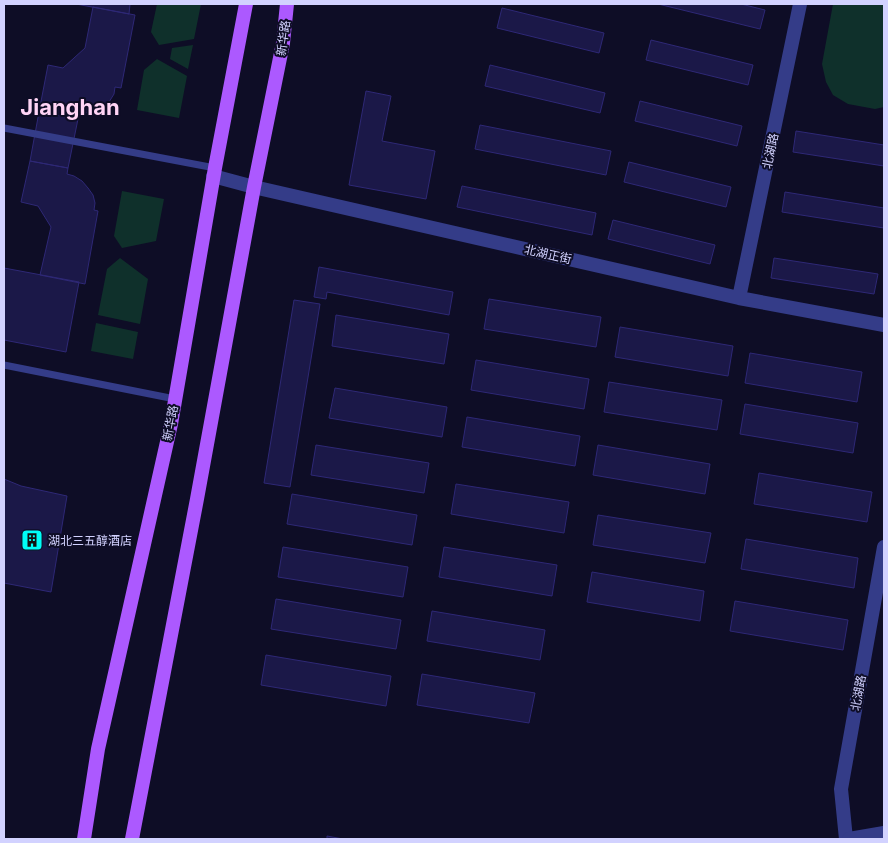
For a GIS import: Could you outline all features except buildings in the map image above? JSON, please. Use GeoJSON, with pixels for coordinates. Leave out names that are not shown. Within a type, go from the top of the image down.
{"type":"FeatureCollection","features":[{"type":"Feature","properties":{"kind":"main road","name":"新华路"},"geometry":{"type":"LineString","coordinates":[[84,839],[98,749],[171,424],[214,172],[246,4]]}},
{"type":"Feature","properties":{"kind":"main road","name":"新华路"},"geometry":{"type":"LineString","coordinates":[[132,839],[254,187],[283,43],[287,4]]}},
{"type":"Feature","properties":{"kind":"street","name":"北湖路"},"geometry":{"type":"LineString","coordinates":[[739,298],[800,4]]}},
{"type":"Feature","properties":{"kind":"street","name":"北湖正街"},"geometry":{"type":"LineString","coordinates":[[214,172],[254,187],[739,298],[884,325]]}},
{"type":"Feature","properties":{"kind":"street","name":"北湖路"},"geometry":{"type":"LineString","coordinates":[[847,839],[841,789],[884,548]]}},
{"type":"Feature","properties":{"kind":"street"},"geometry":{"type":"LineString","coordinates":[[847,839],[884,833]]}},
{"type":"Feature","properties":{"kind":"lane"},"geometry":{"type":"LineString","coordinates":[[4,128],[214,172]]}},
{"type":"Feature","properties":{"kind":"lane"},"geometry":{"type":"LineString","coordinates":[[4,365],[175,399]]}},
{"type":"Feature","properties":{"kind":"green space"},"geometry":{"type":"Polygon","coordinates":[[[157,4],[201,4],[194,39],[159,45],[151,32],[157,4]]]}},
{"type":"Feature","properties":{"kind":"green space"},"geometry":{"type":"Polygon","coordinates":[[[833,4],[884,4],[884,107],[875,109],[848,104],[833,95],[826,82],[822,64],[833,4]]]}},
{"type":"Feature","properties":{"kind":"green space"},"geometry":{"type":"Polygon","coordinates":[[[193,45],[188,69],[170,59],[172,48],[193,45]]]}},
{"type":"Feature","properties":{"kind":"green space"},"geometry":{"type":"Polygon","coordinates":[[[157,59],[187,76],[179,118],[137,110],[144,70],[157,59]]]}},
{"type":"Feature","properties":{"kind":"green space"},"geometry":{"type":"Polygon","coordinates":[[[122,191],[164,199],[156,241],[122,248],[114,236],[122,191]]]}},
{"type":"Feature","properties":{"kind":"green space"},"geometry":{"type":"Polygon","coordinates":[[[120,258],[148,279],[140,324],[98,315],[107,269],[120,258]]]}},
{"type":"Feature","properties":{"kind":"green space"},"geometry":{"type":"Polygon","coordinates":[[[96,323],[138,332],[133,359],[91,351],[96,323]]]}},
{"type":"Feature","properties":{"kind":"place","name":"湖北三五醇酒店"},"geometry":{"type":"Point","coordinates":[32,540]}},
{"type":"Feature","properties":{"kind":"district","name":"Jianghan"},"geometry":{"type":"Point","coordinates":[70,107]}}]}
